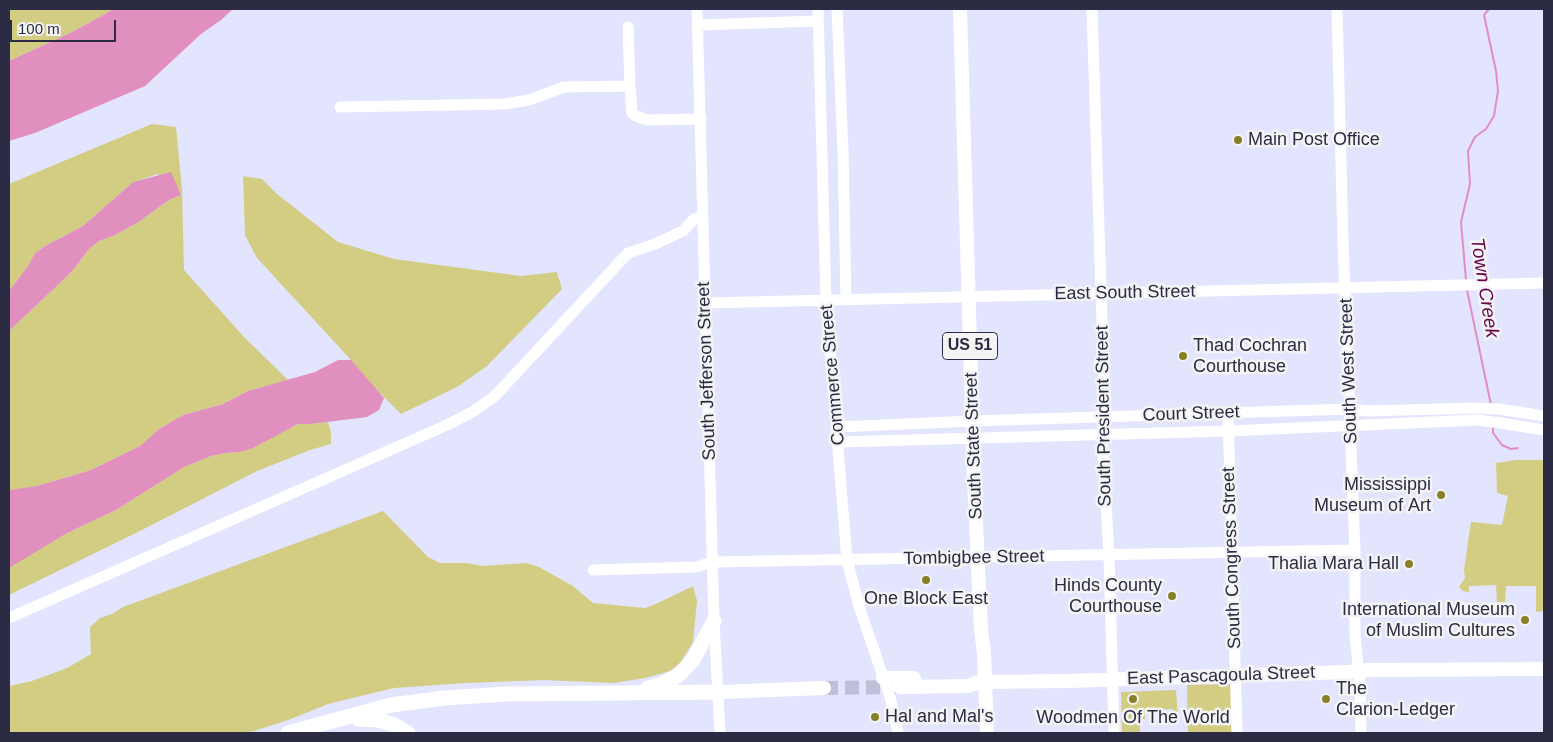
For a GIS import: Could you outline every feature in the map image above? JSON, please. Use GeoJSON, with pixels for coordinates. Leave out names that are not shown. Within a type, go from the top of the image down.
{"type":"FeatureCollection","features":[{"type":"Feature","properties":{"kind":"highway"},"geometry":{"type":"LineString","coordinates":[[625,693],[662,684],[679,675],[693,660],[714,621]]}},
{"type":"Feature","properties":{"kind":"highway"},"geometry":{"type":"LineString","coordinates":[[288,733],[392,705],[444,698],[506,694],[719,692]]}},
{"type":"Feature","properties":{"kind":"highway"},"geometry":{"type":"LineString","coordinates":[[343,718],[378,720],[394,725],[408,733]]}},
{"type":"Feature","properties":{"kind":"main road","name":"South State Street"},"geometry":{"type":"LineString","coordinates":[[960,9],[968,297],[981,630],[984,653],[982,682],[987,733]]}},
{"type":"Feature","properties":{"kind":"main road","name":"East Pascagoula Street"},"geometry":{"type":"LineString","coordinates":[[899,687],[969,686],[982,682],[1358,671],[1544,669]]}},
{"type":"Feature","properties":{"kind":"main road"},"geometry":{"type":"LineString","coordinates":[[883,678],[961,676],[982,682]]}},
{"type":"Feature","properties":{"kind":"main road"},"geometry":{"type":"LineString","coordinates":[[719,692],[824,688]]}},
{"type":"Feature","properties":{"kind":"street","name":"South Jefferson Street"},"geometry":{"type":"LineString","coordinates":[[697,9],[712,562],[720,733]]}},
{"type":"Feature","properties":{"kind":"street","name":"Commerce Street"},"geometry":{"type":"LineString","coordinates":[[818,9],[826,300],[847,560],[859,606],[890,697],[898,733]]}},
{"type":"Feature","properties":{"kind":"street","name":"Commerce Street"},"geometry":{"type":"LineString","coordinates":[[837,9],[843,151],[846,300]]}},
{"type":"Feature","properties":{"kind":"street","name":"South President Street"},"geometry":{"type":"LineString","coordinates":[[1092,9],[1104,416],[1102,434],[1109,555],[1114,733]]}},
{"type":"Feature","properties":{"kind":"street","name":"South West Street"},"geometry":{"type":"LineString","coordinates":[[1337,9],[1355,550],[1355,635],[1361,733]]}},
{"type":"Feature","properties":{"kind":"street"},"geometry":{"type":"LineString","coordinates":[[698,25],[818,21]]}},
{"type":"Feature","properties":{"kind":"street"},"geometry":{"type":"LineString","coordinates":[[628,27],[632,113],[647,120],[701,119]]}},
{"type":"Feature","properties":{"kind":"street"},"geometry":{"type":"LineString","coordinates":[[340,107],[504,104],[529,100],[564,87],[630,86]]}},
{"type":"Feature","properties":{"kind":"street"},"geometry":{"type":"LineString","coordinates":[[9,618],[447,425],[474,411],[495,396],[628,253],[655,244],[683,231],[694,219],[704,216]]}},
{"type":"Feature","properties":{"kind":"street","name":"East South Street"},"geometry":{"type":"LineString","coordinates":[[706,303],[1544,283]]}},
{"type":"Feature","properties":{"kind":"street","name":"Court Street"},"geometry":{"type":"LineString","coordinates":[[837,427],[973,420],[1350,409],[1368,411],[1475,408],[1544,416]]}},
{"type":"Feature","properties":{"kind":"street","name":"South Congress Street"},"geometry":{"type":"LineString","coordinates":[[1228,412],[1237,733]]}},
{"type":"Feature","properties":{"kind":"street","name":"Court Street"},"geometry":{"type":"LineString","coordinates":[[838,442],[1228,431],[1477,420],[1544,430]]}},
{"type":"Feature","properties":{"kind":"street","name":"Tombigbee Street"},"geometry":{"type":"LineString","coordinates":[[594,570],[696,567],[712,562],[1355,550]]}},
{"type":"Feature","properties":{"kind":"shaded area"},"geometry":{"type":"Polygon","coordinates":[[[9,9],[114,9],[72,32],[9,61],[9,9]]]}},
{"type":"Feature","properties":{"kind":"shaded area"},"geometry":{"type":"Polygon","coordinates":[[[114,9],[233,9],[201,34],[145,86],[35,133],[9,141],[9,61],[72,32],[114,9]]]}},
{"type":"Feature","properties":{"kind":"shaded area"},"geometry":{"type":"Polygon","coordinates":[[[152,124],[176,127],[182,189],[184,270],[244,337],[288,380],[248,391],[223,404],[183,415],[159,429],[140,446],[91,470],[37,486],[9,491],[9,331],[73,270],[89,249],[99,241],[137,223],[169,200],[181,195],[158,174],[133,182],[83,226],[35,253],[28,266],[9,291],[9,184],[152,124]]]}},
{"type":"Feature","properties":{"kind":"shaded area"},"geometry":{"type":"Polygon","coordinates":[[[171,172],[181,195],[169,200],[137,223],[99,241],[89,249],[63,280],[9,331],[9,291],[28,266],[35,253],[83,226],[133,182],[171,172]]]}},
{"type":"Feature","properties":{"kind":"shaded area"},"geometry":{"type":"Polygon","coordinates":[[[243,176],[262,179],[277,194],[338,242],[394,259],[521,276],[557,272],[562,289],[487,366],[457,387],[401,414],[366,379],[351,360],[257,258],[245,235],[243,176]]]}},
{"type":"Feature","properties":{"kind":"shaded area"},"geometry":{"type":"Polygon","coordinates":[[[338,360],[351,360],[384,398],[379,410],[367,417],[298,424],[253,448],[211,456],[184,467],[116,510],[67,533],[9,568],[10,490],[37,486],[91,470],[140,446],[159,429],[183,415],[223,404],[248,391],[315,372],[338,360]]]}},
{"type":"Feature","properties":{"kind":"shaded area"},"geometry":{"type":"Polygon","coordinates":[[[328,422],[331,444],[310,450],[257,471],[9,595],[9,568],[16,562],[67,533],[116,510],[184,467],[211,456],[240,452],[299,424],[328,422]]]}},
{"type":"Feature","properties":{"kind":"shaded area"},"geometry":{"type":"Polygon","coordinates":[[[1516,460],[1544,460],[1544,611],[1536,612],[1536,586],[1506,586],[1505,602],[1497,602],[1496,585],[1469,586],[1469,592],[1463,591],[1459,587],[1465,578],[1464,570],[1471,522],[1502,525],[1508,496],[1497,493],[1496,463],[1516,460]]]}},
{"type":"Feature","properties":{"kind":"shaded area"},"geometry":{"type":"Polygon","coordinates":[[[383,511],[428,557],[440,563],[467,563],[482,566],[527,563],[539,567],[573,586],[593,603],[645,608],[693,586],[697,601],[693,642],[680,663],[670,671],[645,678],[614,683],[544,680],[394,688],[328,704],[248,733],[9,733],[9,686],[32,681],[67,668],[91,654],[90,627],[100,618],[112,614],[123,607],[383,511]]]}},
{"type":"Feature","properties":{"kind":"shaded area"},"geometry":{"type":"Polygon","coordinates":[[[1231,684],[1232,733],[1188,733],[1187,685],[1231,684]]]}},
{"type":"Feature","properties":{"kind":"shaded area"},"geometry":{"type":"Polygon","coordinates":[[[1176,690],[1178,719],[1173,719],[1173,709],[1145,710],[1145,719],[1140,719],[1140,733],[1122,733],[1121,692],[1176,690]]]}},
{"type":"Feature","properties":{"kind":"waterway","name":"Town Creek"},"geometry":{"type":"LineString","coordinates":[[1466,280],[1461,222],[1470,184],[1468,151],[1475,137],[1486,129],[1494,116],[1498,91],[1496,71],[1484,15],[1489,9]]}},
{"type":"Feature","properties":{"kind":"waterway","name":"Town Creek"},"geometry":{"type":"LineString","coordinates":[[1467,290],[1491,405]]}},
{"type":"Feature","properties":{"kind":"waterway","name":"Town Creek"},"geometry":{"type":"LineString","coordinates":[[1493,427],[1493,433],[1502,445],[1511,449],[1518,448]]}},
{"type":"Feature","properties":{"kind":"tunnel"},"geometry":{"type":"LineString","coordinates":[[824,688],[898,687]]}},
{"type":"Feature","properties":{"kind":"place","name":"Main Post Office"},"geometry":{"type":"Point","coordinates":[1238,140]}},
{"type":"Feature","properties":{"kind":"place","name":"Thad Cochran Courthouse"},"geometry":{"type":"Point","coordinates":[1183,356]}},
{"type":"Feature","properties":{"kind":"place","name":"Mississippi Museum of Art"},"geometry":{"type":"Point","coordinates":[1441,495]}},
{"type":"Feature","properties":{"kind":"place","name":"Thalia Mara Hall"},"geometry":{"type":"Point","coordinates":[1409,564]}},
{"type":"Feature","properties":{"kind":"place","name":"One Block East"},"geometry":{"type":"Point","coordinates":[926,580]}},
{"type":"Feature","properties":{"kind":"place","name":"Hinds County Courthouse"},"geometry":{"type":"Point","coordinates":[1172,596]}},
{"type":"Feature","properties":{"kind":"place","name":"International Museum of Muslim Cultures"},"geometry":{"type":"Point","coordinates":[1525,620]}},
{"type":"Feature","properties":{"kind":"place","name":"Woodmen Of The World"},"geometry":{"type":"Point","coordinates":[1133,699]}},
{"type":"Feature","properties":{"kind":"place","name":"The Clarion-Ledger"},"geometry":{"type":"Point","coordinates":[1326,699]}},
{"type":"Feature","properties":{"kind":"place","name":"Hal and Mal's"},"geometry":{"type":"Point","coordinates":[875,717]}}]}
